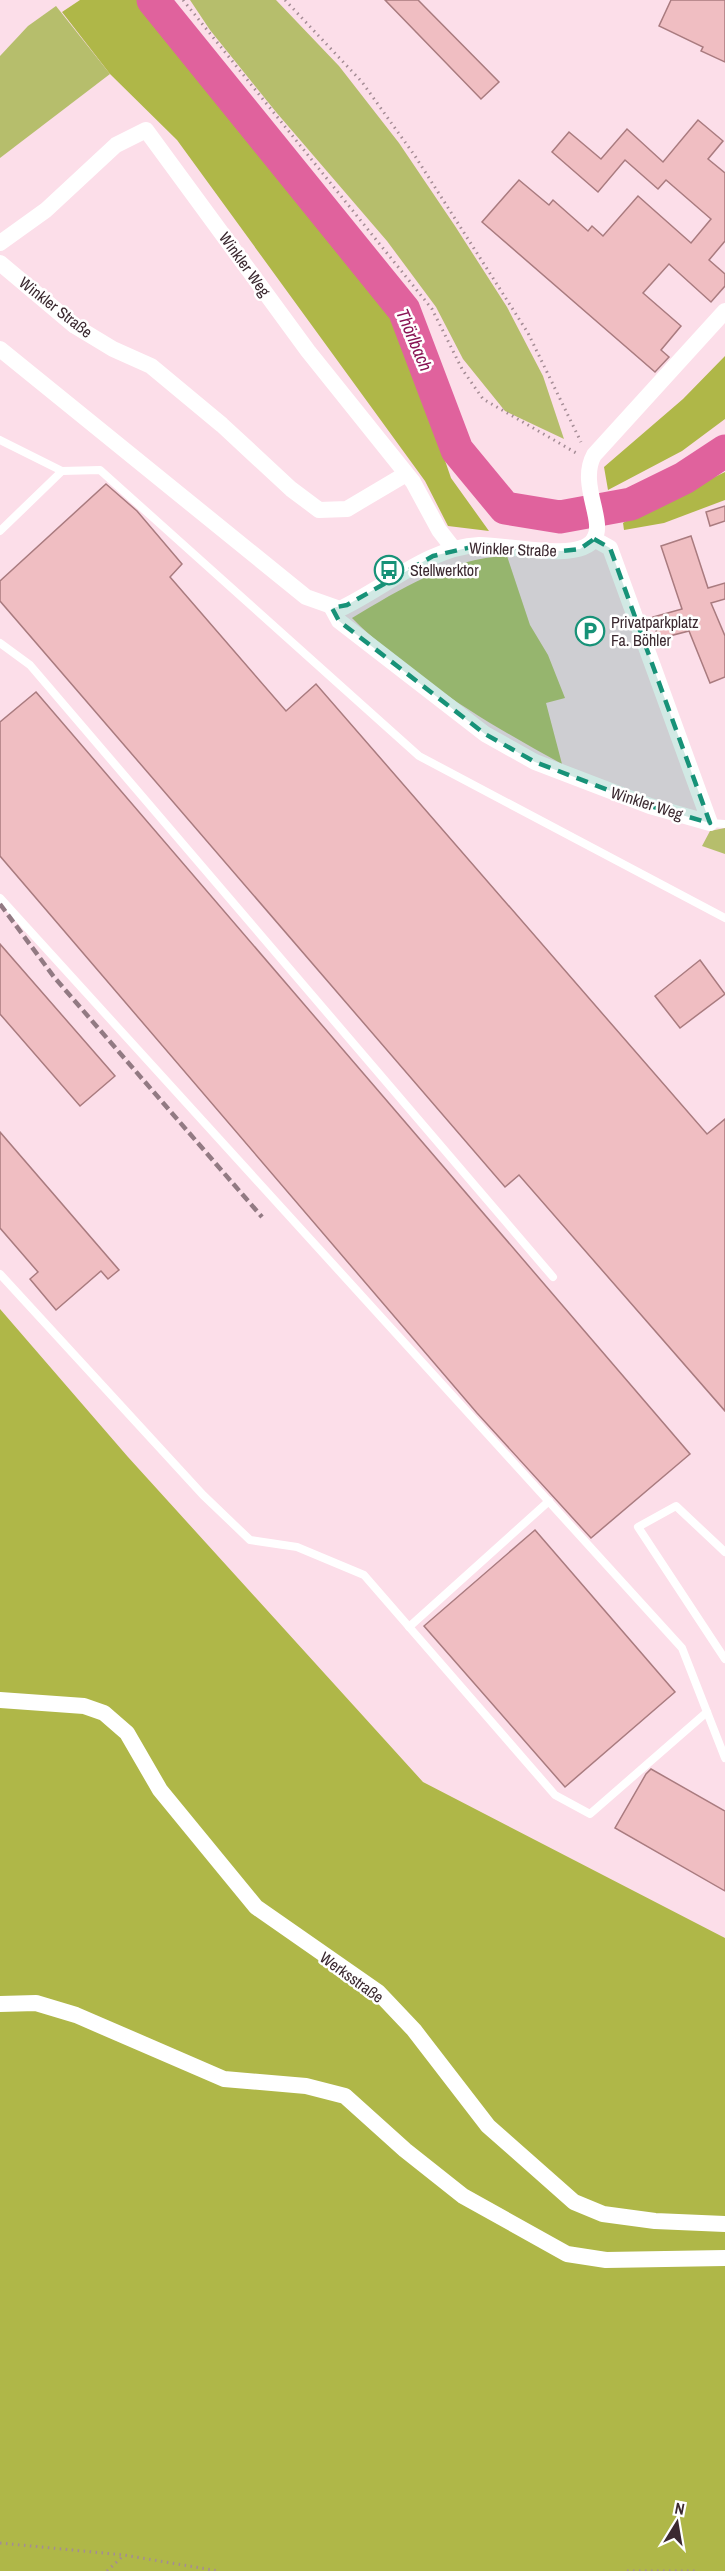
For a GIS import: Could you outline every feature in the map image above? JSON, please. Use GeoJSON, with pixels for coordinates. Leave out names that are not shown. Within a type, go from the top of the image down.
{"type":"FeatureCollection","features":[{"type":"Feature","properties":{"kind":"street","name":"Winkler Weg"},"geometry":{"type":"LineString","coordinates":[[0,243],[46,210],[116,145],[146,130],[308,351],[406,474],[439,530],[453,548]]}},
{"type":"Feature","properties":{"kind":"street","name":"Winkler Straße"},"geometry":{"type":"LineString","coordinates":[[0,263],[75,326],[113,349],[151,366],[222,425],[291,489],[319,510],[347,509],[406,474]]}},
{"type":"Feature","properties":{"kind":"street"},"geometry":{"type":"LineString","coordinates":[[596,534],[587,481],[586,455],[725,311]]}},
{"type":"Feature","properties":{"kind":"street"},"geometry":{"type":"LineString","coordinates":[[0,349],[306,597],[332,608]]}},
{"type":"Feature","properties":{"kind":"street","name":"Winkler Weg"},"geometry":{"type":"LineString","coordinates":[[596,534],[610,548],[718,823]]}},
{"type":"Feature","properties":{"kind":"street","name":"Winkler Straße"},"geometry":{"type":"LineString","coordinates":[[332,608],[340,609],[395,580],[437,552],[480,544],[561,551],[580,549],[596,534]]}},
{"type":"Feature","properties":{"kind":"street","name":"Winkler Weg"},"geometry":{"type":"LineString","coordinates":[[332,608],[339,621],[485,734],[535,762],[650,806],[718,823]]}},
{"type":"Feature","properties":{"kind":"street","name":"Werksstraße"},"geometry":{"type":"LineString","coordinates":[[0,1700],[84,1707],[104,1713],[127,1733],[160,1791],[256,1907],[378,1992],[414,2030],[488,2126],[574,2202],[603,2214],[655,2221],[725,2224]]}},
{"type":"Feature","properties":{"kind":"street"},"geometry":{"type":"LineString","coordinates":[[0,2004],[36,2004],[76,2015],[224,2079],[306,2086],[345,2096],[405,2150],[463,2196],[567,2254],[606,2260],[725,2258]]}},
{"type":"Feature","properties":{"kind":"lane"},"geometry":{"type":"LineString","coordinates":[[0,440],[62,471],[100,470],[419,756],[725,918]]}},
{"type":"Feature","properties":{"kind":"lane"},"geometry":{"type":"LineString","coordinates":[[0,531],[62,471]]}},
{"type":"Feature","properties":{"kind":"lane"},"geometry":{"type":"LineString","coordinates":[[0,643],[30,665],[553,1277]]}},
{"type":"Feature","properties":{"kind":"lane"},"geometry":{"type":"LineString","coordinates":[[0,898],[682,1648],[725,1758]]}},
{"type":"Feature","properties":{"kind":"lane"},"geometry":{"type":"LineString","coordinates":[[0,1274],[203,1496],[250,1540],[297,1547],[364,1575],[555,1795],[590,1814],[707,1712]]}},
{"type":"Feature","properties":{"kind":"lane"},"geometry":{"type":"LineString","coordinates":[[409,1627],[549,1502]]}},
{"type":"Feature","properties":{"kind":"lane"},"geometry":{"type":"LineString","coordinates":[[725,1552],[676,1506],[638,1527],[725,1659]]}},
{"type":"Feature","properties":{"kind":"path"},"geometry":{"type":"LineString","coordinates":[[183,0],[432,309],[462,369],[483,399],[586,455]]}},
{"type":"Feature","properties":{"kind":"path"},"geometry":{"type":"LineString","coordinates":[[285,0],[362,82],[415,156],[528,333],[586,455]]}},
{"type":"Feature","properties":{"kind":"path"},"geometry":{"type":"LineString","coordinates":[[0,2543],[124,2555],[219,2571]]}},
{"type":"Feature","properties":{"kind":"path"},"geometry":{"type":"LineString","coordinates":[[107,2571],[124,2555]]}},
{"type":"Feature","properties":{"kind":"path"},"geometry":{"type":"LineString","coordinates":[[627,2571],[698,2571]]}},
{"type":"Feature","properties":{"kind":"highlighted area"},"geometry":{"type":"Polygon","coordinates":[[[594,539],[610,548],[710,823],[650,806],[535,762],[485,734],[339,621],[332,608],[347,605],[433,556],[480,545],[561,551],[580,549],[594,539]]]}},
{"type":"Feature","properties":{"kind":"green space"},"geometry":{"type":"Polygon","coordinates":[[[80,0],[140,0],[226,100],[383,298],[427,389],[439,443],[451,478],[489,531],[448,526],[425,481],[177,140],[110,74],[62,12],[80,0]]]}},
{"type":"Feature","properties":{"kind":"green space"},"geometry":{"type":"Polygon","coordinates":[[[190,0],[276,0],[339,66],[399,143],[507,307],[543,376],[564,439],[505,411],[463,359],[436,307],[387,241],[276,112],[210,30],[190,0]]]}},
{"type":"Feature","properties":{"kind":"green space"},"geometry":{"type":"Polygon","coordinates":[[[56,6],[110,74],[0,158],[0,56],[28,26],[56,6]]]}},
{"type":"Feature","properties":{"kind":"green space"},"geometry":{"type":"Polygon","coordinates":[[[725,356],[725,419],[682,451],[608,490],[604,467],[683,399],[725,356]]]}},
{"type":"Feature","properties":{"kind":"green space"},"geometry":{"type":"Polygon","coordinates":[[[725,472],[725,500],[664,523],[624,530],[623,523],[636,515],[725,472]]]}},
{"type":"Feature","properties":{"kind":"green space"},"geometry":{"type":"Polygon","coordinates":[[[507,556],[530,625],[548,655],[565,698],[546,703],[562,764],[479,716],[425,680],[375,640],[352,618],[407,586],[445,569],[465,562],[507,556]]]}},
{"type":"Feature","properties":{"kind":"green space"},"geometry":{"type":"Polygon","coordinates":[[[725,828],[725,854],[702,846],[710,831],[725,828]]]}},
{"type":"Feature","properties":{"kind":"green space"},"geometry":{"type":"Polygon","coordinates":[[[0,1309],[128,1457],[423,1782],[725,1938],[725,2571],[0,2571],[0,1309]]]}},
{"type":"Feature","properties":{"kind":"building"},"geometry":{"type":"Polygon","coordinates":[[[385,0],[418,0],[499,82],[481,99],[385,0]]]}},
{"type":"Feature","properties":{"kind":"building"},"geometry":{"type":"Polygon","coordinates":[[[671,0],[725,0],[725,62],[701,51],[703,47],[659,26],[671,0]]]}},
{"type":"Feature","properties":{"kind":"building"},"geometry":{"type":"Polygon","coordinates":[[[698,120],[723,141],[708,159],[725,173],[725,241],[709,260],[725,274],[725,286],[711,302],[669,264],[643,293],[681,326],[661,350],[669,357],[655,372],[482,222],[519,180],[549,205],[553,200],[588,231],[592,226],[603,236],[638,196],[691,243],[711,219],[666,180],[658,189],[625,160],[598,192],[552,152],[569,132],[601,159],[627,129],[663,162],[698,120]]]}},
{"type":"Feature","properties":{"kind":"building"},"geometry":{"type":"Polygon","coordinates":[[[106,484],[137,511],[182,564],[170,577],[286,711],[316,684],[707,1134],[725,1119],[725,1411],[519,1175],[505,1187],[0,601],[0,581],[106,484]]]}},
{"type":"Feature","properties":{"kind":"building"},"geometry":{"type":"Polygon","coordinates":[[[725,506],[725,521],[710,526],[706,512],[725,506]]]}},
{"type":"Feature","properties":{"kind":"building"},"geometry":{"type":"Polygon","coordinates":[[[691,536],[708,588],[725,583],[725,599],[711,603],[725,636],[725,677],[710,683],[689,631],[658,639],[653,617],[682,609],[661,546],[691,536]]]}},
{"type":"Feature","properties":{"kind":"building"},"geometry":{"type":"Polygon","coordinates":[[[36,692],[690,1454],[591,1538],[477,1413],[0,856],[0,722],[36,692]]]}},
{"type":"Feature","properties":{"kind":"building"},"geometry":{"type":"Polygon","coordinates":[[[0,944],[115,1076],[80,1106],[0,1014],[0,944]]]}},
{"type":"Feature","properties":{"kind":"building"},"geometry":{"type":"Polygon","coordinates":[[[700,960],[725,994],[680,1028],[655,996],[700,960]]]}},
{"type":"Feature","properties":{"kind":"building"},"geometry":{"type":"Polygon","coordinates":[[[0,1132],[119,1270],[108,1279],[101,1271],[56,1310],[30,1279],[38,1272],[0,1228],[0,1132]]]}},
{"type":"Feature","properties":{"kind":"building"},"geometry":{"type":"Polygon","coordinates":[[[535,1530],[675,1692],[565,1787],[424,1626],[535,1530]]]}},
{"type":"Feature","properties":{"kind":"building"},"geometry":{"type":"Polygon","coordinates":[[[651,1769],[725,1811],[725,1891],[615,1828],[651,1769]]]}},
{"type":"Feature","properties":{"kind":"waterway","name":"Thörlbach"},"geometry":{"type":"LineString","coordinates":[[153,0],[404,310],[457,450],[505,508],[560,517],[631,504],[684,478],[725,451]]}},
{"type":"Feature","properties":{"kind":"railway"},"geometry":{"type":"LineString","coordinates":[[0,904],[54,977],[262,1217]]}},
{"type":"Feature","properties":{"kind":"place","name":"Stellwerktor"},"geometry":{"type":"Point","coordinates":[389,570]}},
{"type":"Feature","properties":{"kind":"place","name":"Privatparkplatz Fa. Böhler"},"geometry":{"type":"Point","coordinates":[590,631]}}]}
